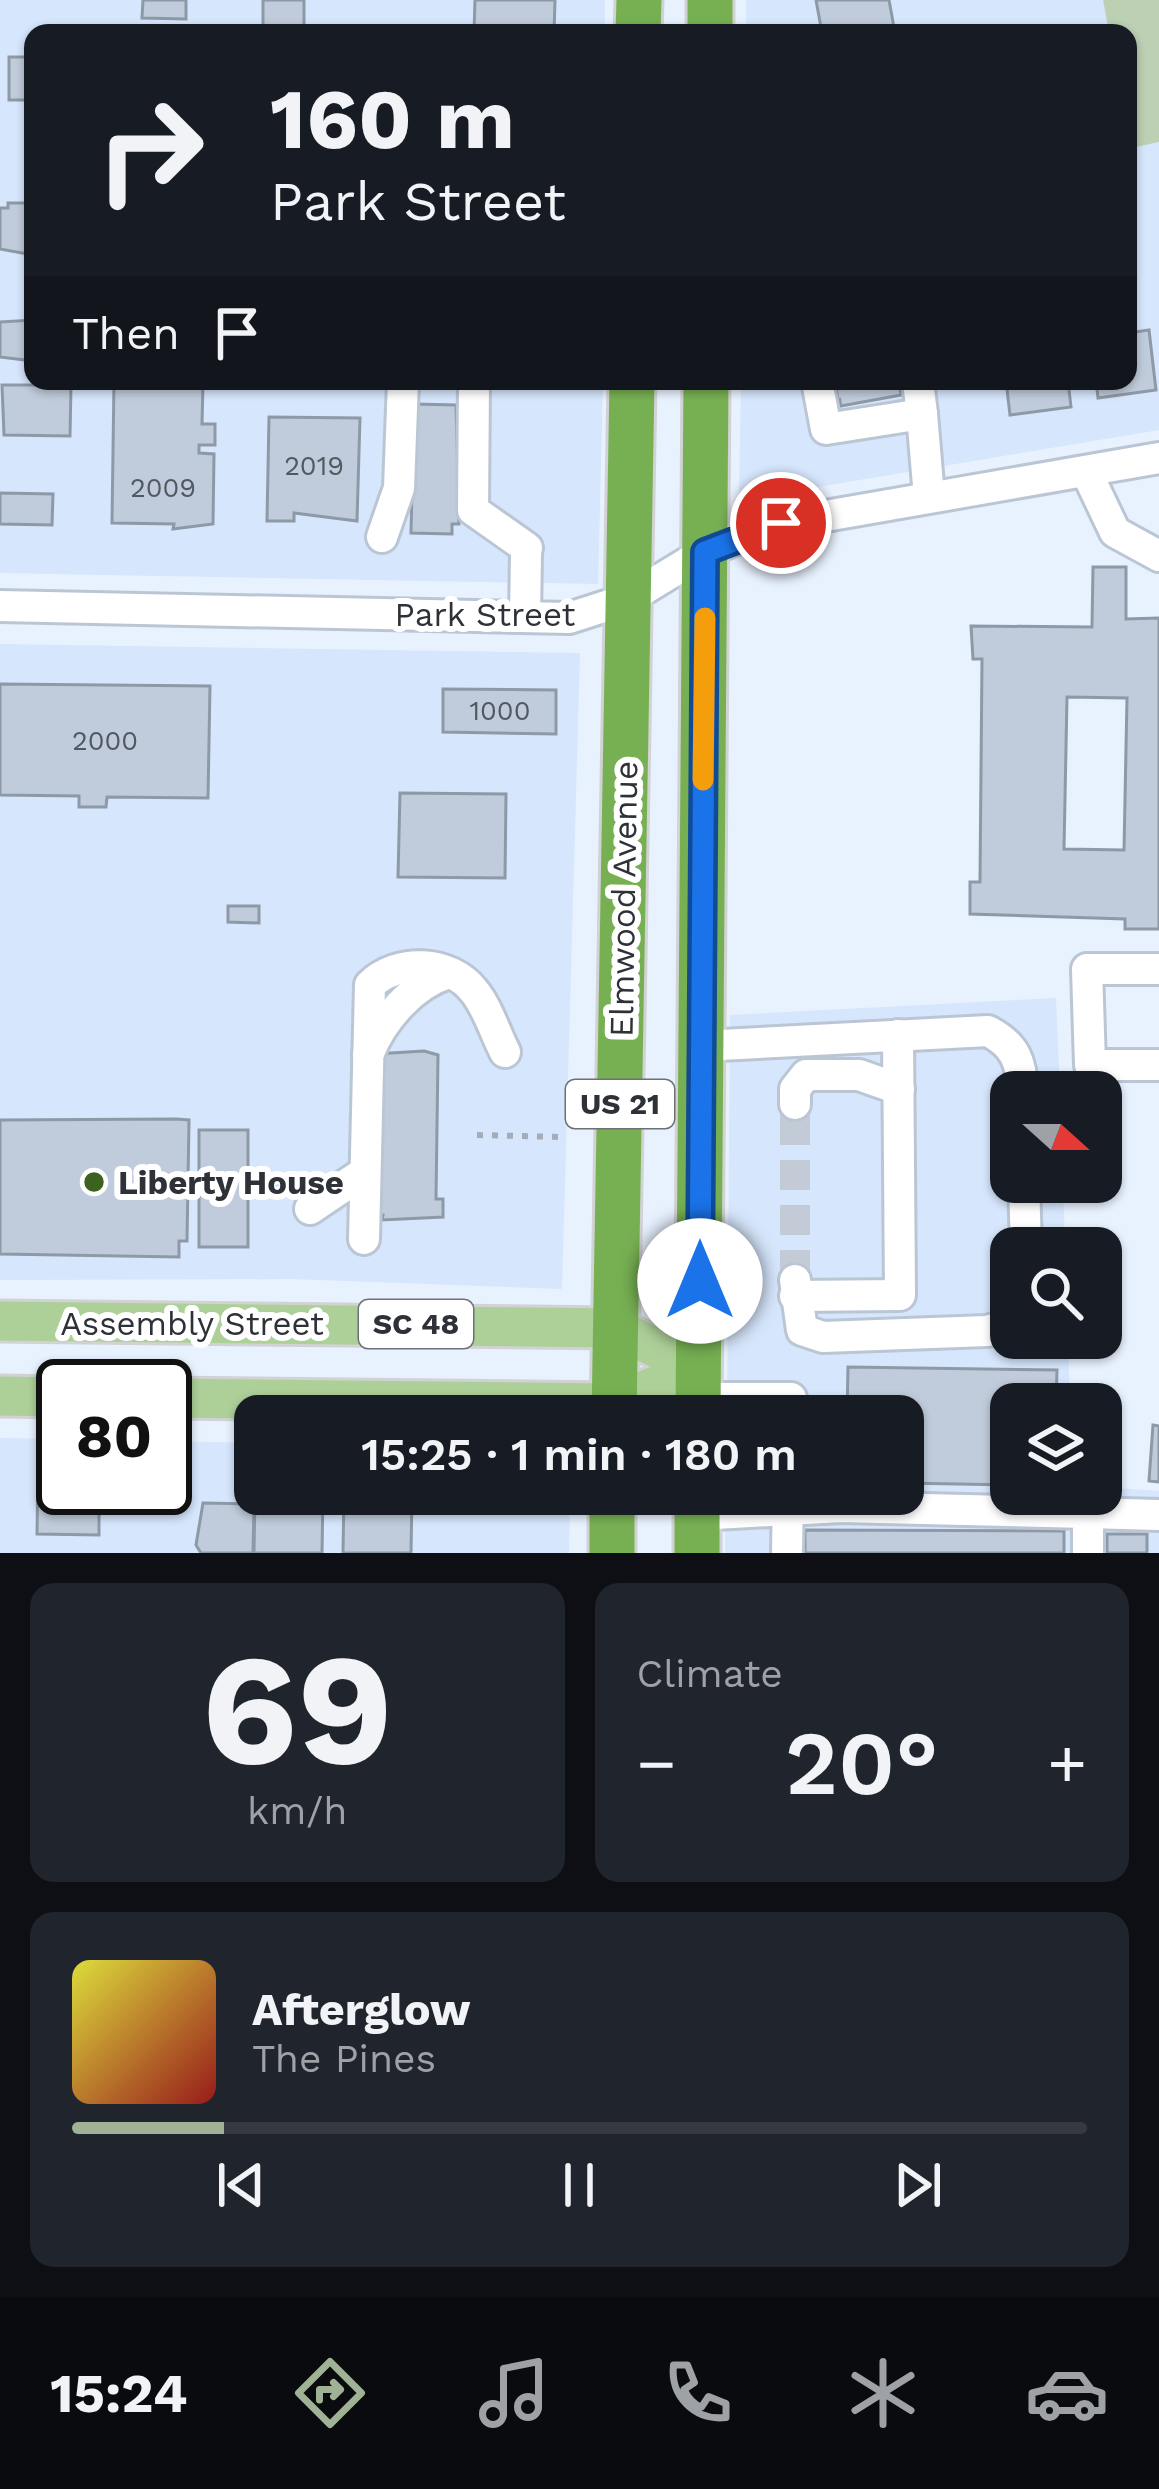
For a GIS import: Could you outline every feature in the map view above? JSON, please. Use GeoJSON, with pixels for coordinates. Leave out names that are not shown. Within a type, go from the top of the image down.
{"type":"FeatureCollection","features":[{"type":"Feature","properties":{"kind":"highway","name":"Elmwood Avenue"},"geometry":{"type":"LineString","coordinates":[[614,1395],[632,390]]}},
{"type":"Feature","properties":{"kind":"highway","name":"US 21"},"geometry":{"type":"LineString","coordinates":[[698,1394],[706,390]]}},
{"type":"Feature","properties":{"kind":"highway"},"geometry":{"type":"LineString","coordinates":[[611,1553],[612,1515]]}},
{"type":"Feature","properties":{"kind":"main road","name":"Assembly Street"},"geometry":{"type":"LineString","coordinates":[[0,1321],[615,1328],[698,1394]]}},
{"type":"Feature","properties":{"kind":"main road"},"geometry":{"type":"LineString","coordinates":[[0,1396],[36,1397]]}},
{"type":"Feature","properties":{"kind":"main road"},"geometry":{"type":"LineString","coordinates":[[192,1399],[234,1400]]}},
{"type":"Feature","properties":{"kind":"street"},"geometry":{"type":"LineString","coordinates":[[382,537],[399,488],[403,390]]}},
{"type":"Feature","properties":{"kind":"street"},"geometry":{"type":"LineString","coordinates":[[474,390],[473,510],[526,551],[525,617]]}},
{"type":"Feature","properties":{"kind":"street"},"geometry":{"type":"LineString","coordinates":[[824,390],[826,429],[922,414]]}},
{"type":"Feature","properties":{"kind":"street"},"geometry":{"type":"LineString","coordinates":[[920,390],[929,497]]}},
{"type":"Feature","properties":{"kind":"street","name":"Park Street"},"geometry":{"type":"LineString","coordinates":[[0,606],[569,618],[628,599],[705,552],[785,522],[1159,458]]}},
{"type":"Feature","properties":{"kind":"street"},"geometry":{"type":"LineString","coordinates":[[1086,471],[1115,532],[1159,556]]}},
{"type":"Feature","properties":{"kind":"street"},"geometry":{"type":"LineString","coordinates":[[364,1239],[370,985],[392,969],[410,966],[449,974],[476,993],[505,1052]]}},
{"type":"Feature","properties":{"kind":"street"},"geometry":{"type":"LineString","coordinates":[[1159,969],[1087,970],[1090,1065],[1159,1066]]}},
{"type":"Feature","properties":{"kind":"street"},"geometry":{"type":"LineString","coordinates":[[700,1046],[988,1031],[1007,1041],[1022,1071]]}},
{"type":"Feature","properties":{"kind":"street"},"geometry":{"type":"LineString","coordinates":[[898,1034],[900,1295],[795,1288],[802,1330],[823,1337],[990,1330]]}},
{"type":"Feature","properties":{"kind":"street"},"geometry":{"type":"LineString","coordinates":[[795,1104],[795,1088],[806,1075],[859,1075],[899,1089]]}},
{"type":"Feature","properties":{"kind":"street"},"geometry":{"type":"LineString","coordinates":[[310,1209],[365,1172]]}},
{"type":"Feature","properties":{"kind":"street"},"geometry":{"type":"LineString","coordinates":[[924,1507],[990,1509]]}},
{"type":"Feature","properties":{"kind":"street"},"geometry":{"type":"LineString","coordinates":[[1122,1514],[1159,1515]]}},
{"type":"Feature","properties":{"kind":"street"},"geometry":{"type":"LineString","coordinates":[[787,1553],[788,1515]]}},
{"type":"Feature","properties":{"kind":"street"},"geometry":{"type":"LineString","coordinates":[[1088,1515],[1088,1553]]}},
{"type":"Feature","properties":{"kind":"path"},"geometry":{"type":"LineString","coordinates":[[476,1135],[561,1137]]}},
{"type":"Feature","properties":{"kind":"shaded area"},"geometry":{"type":"Polygon","coordinates":[[[0,0],[605,0],[605,24],[24,24],[24,390],[603,390],[598,584],[0,573],[0,0]]]}},
{"type":"Feature","properties":{"kind":"shaded area"},"geometry":{"type":"Polygon","coordinates":[[[746,0],[1103,0],[1107,24],[746,24],[746,0]]]}},
{"type":"Feature","properties":{"kind":"shaded area"},"geometry":{"type":"Polygon","coordinates":[[[1159,142],[1159,430],[739,500],[741,390],[1137,390],[1137,146],[1159,142]]]}},
{"type":"Feature","properties":{"kind":"shaded area"},"geometry":{"type":"Polygon","coordinates":[[[0,644],[580,653],[562,1289],[292,1279],[0,1280],[0,644]]]}},
{"type":"Feature","properties":{"kind":"shaded area"},"geometry":{"type":"Polygon","coordinates":[[[1056,998],[1059,1071],[990,1071],[990,1203],[1064,1203],[1064,1227],[990,1227],[990,1359],[1069,1359],[1069,1383],[990,1383],[990,1515],[1122,1515],[1122,1488],[1159,1491],[1159,1553],[725,1553],[726,1515],[924,1515],[924,1395],[727,1395],[730,1015],[1056,998]]]}},
{"type":"Feature","properties":{"kind":"shaded area"},"geometry":{"type":"Polygon","coordinates":[[[0,1438],[36,1439],[36,1515],[192,1515],[192,1442],[234,1443],[234,1515],[570,1515],[569,1553],[0,1553],[0,1438]]]}},
{"type":"Feature","properties":{"kind":"green space"},"geometry":{"type":"Polygon","coordinates":[[[1103,0],[1159,0],[1159,142],[1137,147],[1137,24],[1107,24],[1103,0]]]}},
{"type":"Feature","properties":{"kind":"building"},"geometry":{"type":"Polygon","coordinates":[[[143,0],[186,0],[186,19],[142,18],[143,0]]]}},
{"type":"Feature","properties":{"kind":"building"},"geometry":{"type":"Polygon","coordinates":[[[263,0],[304,0],[304,24],[263,24],[263,0]]]}},
{"type":"Feature","properties":{"kind":"building"},"geometry":{"type":"Polygon","coordinates":[[[475,0],[555,0],[554,24],[474,24],[475,0]]]}},
{"type":"Feature","properties":{"kind":"building"},"geometry":{"type":"Polygon","coordinates":[[[816,0],[889,0],[893,24],[820,24],[816,0]]]}},
{"type":"Feature","properties":{"kind":"building"},"geometry":{"type":"Polygon","coordinates":[[[9,57],[24,57],[24,100],[9,100],[9,57]]]}},
{"type":"Feature","properties":{"kind":"building"},"geometry":{"type":"Polygon","coordinates":[[[8,203],[24,203],[24,253],[0,249],[0,208],[8,208],[8,203]]]}},
{"type":"Feature","properties":{"kind":"building"},"geometry":{"type":"Polygon","coordinates":[[[24,321],[24,360],[0,357],[0,322],[24,321]]]}},
{"type":"Feature","properties":{"kind":"building"},"geometry":{"type":"Polygon","coordinates":[[[1149,330],[1156,390],[1098,398],[1097,390],[1137,390],[1137,332],[1149,330]]]}},
{"type":"Feature","properties":{"kind":"building"},"geometry":{"type":"Polygon","coordinates":[[[2,385],[71,390],[70,436],[4,435],[2,385]]]}},
{"type":"Feature","properties":{"kind":"building"},"geometry":{"type":"Polygon","coordinates":[[[114,390],[203,390],[202,424],[215,424],[215,445],[199,445],[199,453],[214,454],[213,524],[173,529],[174,524],[112,523],[114,390]]]}},
{"type":"Feature","properties":{"kind":"building"},"geometry":{"type":"Polygon","coordinates":[[[838,390],[900,390],[901,395],[841,406],[838,390]]]}},
{"type":"Feature","properties":{"kind":"building"},"geometry":{"type":"Polygon","coordinates":[[[1007,390],[1069,390],[1071,407],[1010,415],[1007,390]]]}},
{"type":"Feature","properties":{"kind":"building"},"geometry":{"type":"Polygon","coordinates":[[[414,404],[456,405],[459,524],[452,524],[452,534],[411,533],[414,404]]]}},
{"type":"Feature","properties":{"kind":"building"},"geometry":{"type":"Polygon","coordinates":[[[269,417],[360,418],[357,521],[294,513],[294,521],[267,521],[269,417]]]}},
{"type":"Feature","properties":{"kind":"building"},"geometry":{"type":"Polygon","coordinates":[[[0,493],[53,494],[52,525],[0,524],[0,493]]]}},
{"type":"Feature","properties":{"kind":"building"},"geometry":{"type":"Polygon","coordinates":[[[1093,567],[1126,567],[1126,619],[1159,618],[1159,929],[1125,929],[1125,919],[970,914],[970,882],[980,882],[982,659],[973,659],[971,626],[1092,627],[1093,567]],[[1067,697],[1064,849],[1124,850],[1127,698],[1067,697]]]}},
{"type":"Feature","properties":{"kind":"building"},"geometry":{"type":"Polygon","coordinates":[[[0,684],[210,686],[208,798],[107,797],[106,807],[79,807],[79,796],[0,795],[0,684]]]}},
{"type":"Feature","properties":{"kind":"building"},"geometry":{"type":"Polygon","coordinates":[[[443,689],[556,690],[556,734],[443,732],[443,689]]]}},
{"type":"Feature","properties":{"kind":"building"},"geometry":{"type":"Polygon","coordinates":[[[400,793],[506,794],[505,878],[398,877],[400,793]]]}},
{"type":"Feature","properties":{"kind":"building"},"geometry":{"type":"Polygon","coordinates":[[[228,906],[259,906],[259,923],[228,922],[228,906]]]}},
{"type":"Feature","properties":{"kind":"building"},"geometry":{"type":"Polygon","coordinates":[[[424,1051],[438,1055],[436,1199],[443,1199],[443,1217],[382,1220],[383,1215],[376,1215],[375,1054],[424,1051]]]}},
{"type":"Feature","properties":{"kind":"building","name":"Liberty House"},"geometry":{"type":"Polygon","coordinates":[[[0,1120],[189,1120],[187,1241],[179,1241],[179,1257],[0,1254],[0,1120]]]}},
{"type":"Feature","properties":{"kind":"building"},"geometry":{"type":"Polygon","coordinates":[[[199,1130],[248,1130],[248,1247],[199,1247],[199,1130]]]}},
{"type":"Feature","properties":{"kind":"building"},"geometry":{"type":"Polygon","coordinates":[[[848,1367],[1057,1370],[1057,1383],[990,1383],[990,1485],[924,1483],[924,1395],[847,1395],[848,1367]]]}},
{"type":"Feature","properties":{"kind":"building"},"geometry":{"type":"Polygon","coordinates":[[[1153,1425],[1159,1426],[1159,1482],[1149,1481],[1153,1425]]]}},
{"type":"Feature","properties":{"kind":"building"},"geometry":{"type":"Polygon","coordinates":[[[203,1503],[234,1504],[234,1515],[254,1515],[253,1553],[201,1553],[196,1545],[203,1503]]]}},
{"type":"Feature","properties":{"kind":"building"},"geometry":{"type":"Polygon","coordinates":[[[37,1515],[99,1515],[99,1535],[37,1534],[37,1515]]]}},
{"type":"Feature","properties":{"kind":"building"},"geometry":{"type":"Polygon","coordinates":[[[255,1515],[323,1515],[322,1553],[254,1553],[255,1515]]]}},
{"type":"Feature","properties":{"kind":"building"},"geometry":{"type":"Polygon","coordinates":[[[344,1515],[412,1515],[411,1553],[343,1553],[344,1515]]]}},
{"type":"Feature","properties":{"kind":"building"},"geometry":{"type":"Polygon","coordinates":[[[805,1530],[1064,1531],[1064,1553],[805,1553],[805,1530]]]}},
{"type":"Feature","properties":{"kind":"building"},"geometry":{"type":"Polygon","coordinates":[[[1107,1534],[1147,1534],[1147,1553],[1107,1553],[1107,1534]]]}},
{"type":"Feature","properties":{"kind":"tunnel"},"geometry":{"type":"LineString","coordinates":[[795,1104],[795,1280]]}},
{"type":"Feature","properties":{"kind":"slow traffic"},"geometry":{"type":"LineString","coordinates":[[703,780],[705,618]]}},
{"type":"Feature","properties":{"kind":"place","name":"Liberty House"},"geometry":{"type":"Point","coordinates":[94,1182]}},
{"type":"Feature","properties":{"kind":"route"},"geometry":{"type":"LineString","coordinates":[[700,1281],[705,552],[781,523]]}}]}
